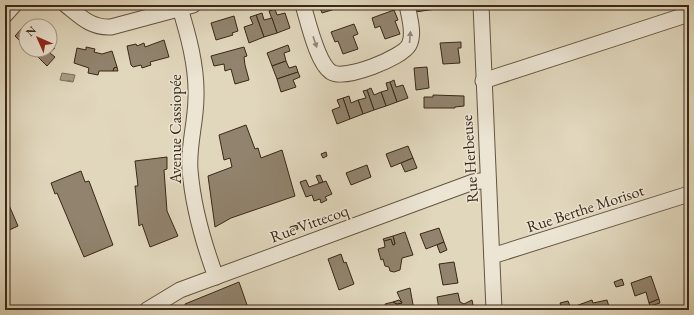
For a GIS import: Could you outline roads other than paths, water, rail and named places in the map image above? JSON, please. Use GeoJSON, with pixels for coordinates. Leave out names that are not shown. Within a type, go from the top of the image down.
{"type":"FeatureCollection","features":[{"type":"Feature","properties":{"kind":"street"},"geometry":{"type":"LineString","coordinates":[[5,14],[14,5]]}},
{"type":"Feature","properties":{"kind":"street"},"geometry":{"type":"LineString","coordinates":[[66,5],[90,24],[101,27],[111,27],[184,6]]}},
{"type":"Feature","properties":{"kind":"street"},"geometry":{"type":"LineString","coordinates":[[303,5],[323,63],[332,73],[344,75],[394,58],[404,51],[410,44],[412,34],[407,5]]}},
{"type":"Feature","properties":{"kind":"street","name":"Rue Herbeuse"},"geometry":{"type":"LineString","coordinates":[[481,5],[494,310]]}},
{"type":"Feature","properties":{"kind":"street","name":"Avenue Cassiopée"},"geometry":{"type":"LineString","coordinates":[[184,6],[196,88],[190,168],[193,197],[199,227],[216,276]]}},
{"type":"Feature","properties":{"kind":"street"},"geometry":{"type":"LineString","coordinates":[[483,80],[689,14]]}},
{"type":"Feature","properties":{"kind":"street","name":"Rue Vittecoq"},"geometry":{"type":"LineString","coordinates":[[147,310],[180,290],[216,276],[473,182],[488,180]]}},
{"type":"Feature","properties":{"kind":"street","name":"Rue Berthe Morisot"},"geometry":{"type":"LineString","coordinates":[[492,256],[689,194]]}},
{"type":"Feature","properties":{"kind":"water"},"geometry":{"type":"Polygon","coordinates":[[[62,73],[75,75],[73,82],[60,80],[62,73]]]}}]}
